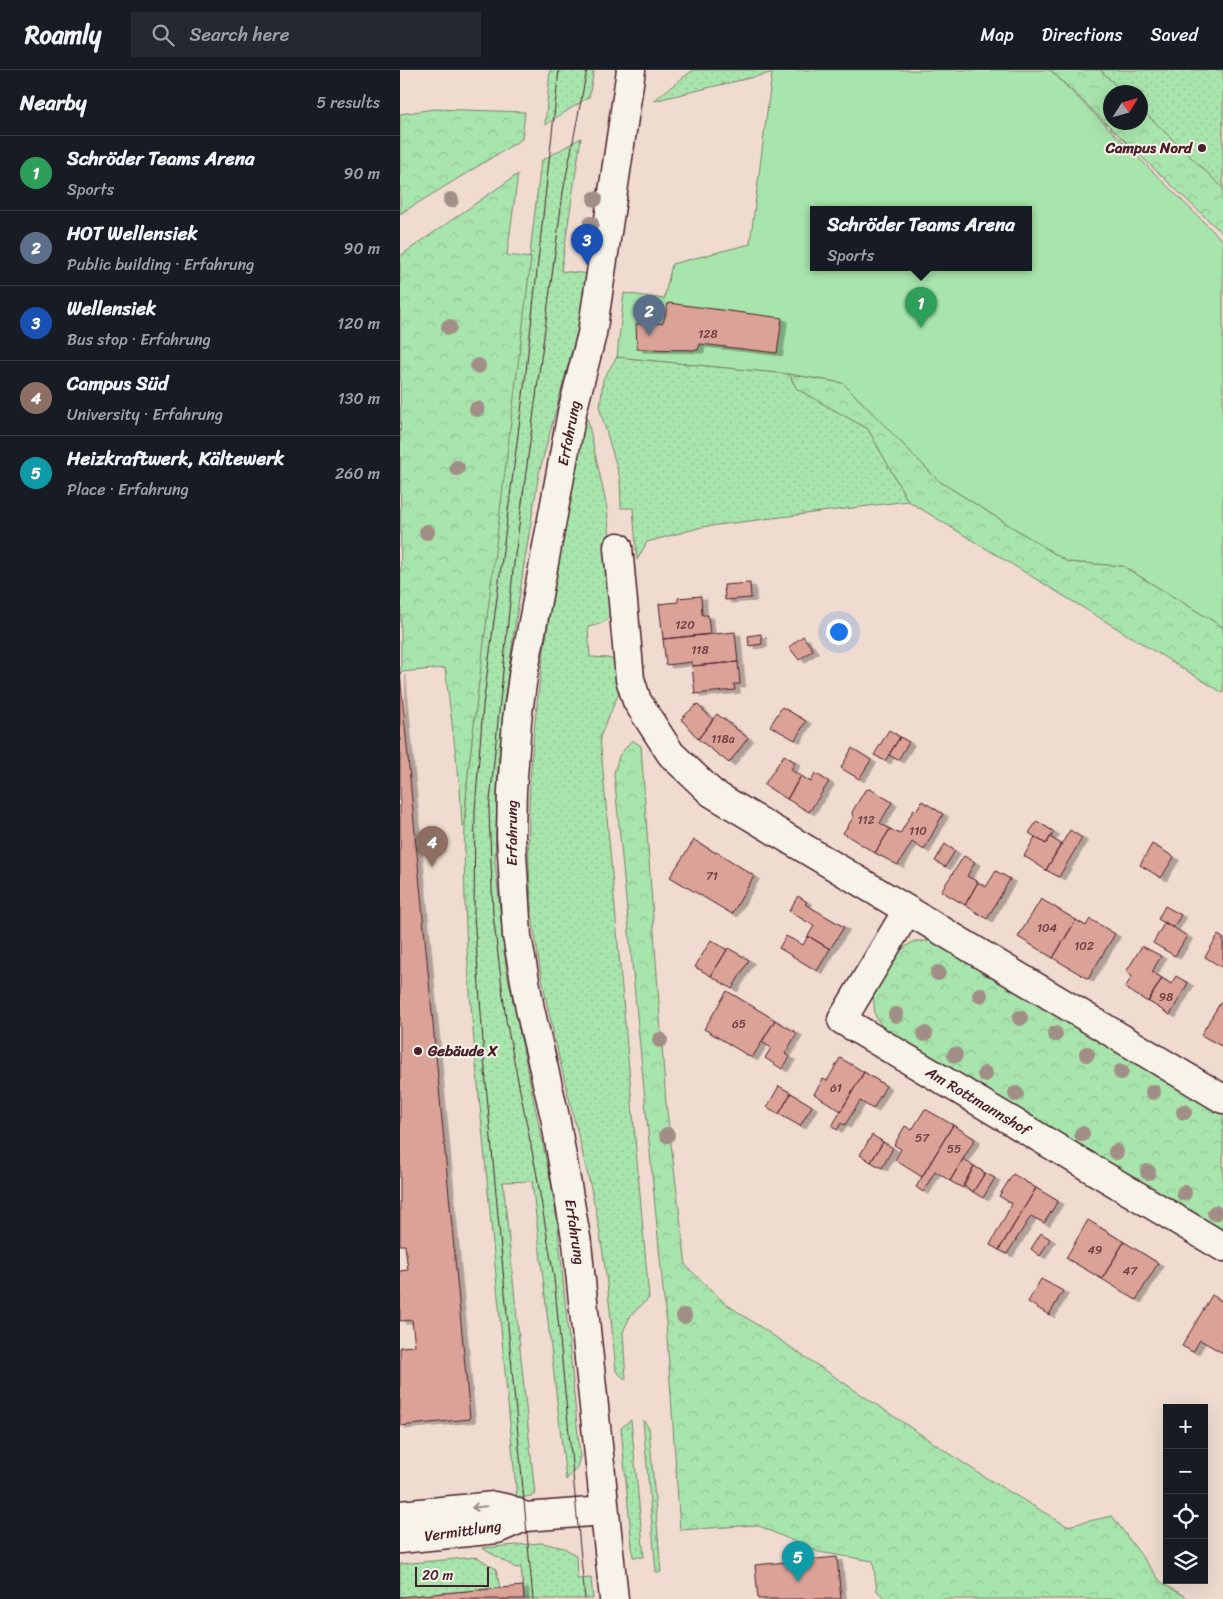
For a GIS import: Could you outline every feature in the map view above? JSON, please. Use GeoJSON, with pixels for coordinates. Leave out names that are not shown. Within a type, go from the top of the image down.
{"type":"FeatureCollection","features":[{"type":"Feature","properties":{"kind":"street","name":"Erfahrung"},"geometry":{"type":"LineString","coordinates":[[614,1599],[577,1243],[555,1116],[530,1009],[516,936],[512,827],[517,720],[523,676],[572,412],[593,327],[630,70]]}},
{"type":"Feature","properties":{"kind":"street"},"geometry":{"type":"LineString","coordinates":[[618,547],[615,637],[637,701],[648,722],[671,754],[712,793],[1223,1099]]}},
{"type":"Feature","properties":{"kind":"street","name":"Am Rottmannshof"},"geometry":{"type":"LineString","coordinates":[[907,911],[842,1020],[1223,1247]]}},
{"type":"Feature","properties":{"kind":"street","name":"Vermittlung"},"geometry":{"type":"LineString","coordinates":[[400,1515],[494,1506],[509,1509],[525,1517]]}},
{"type":"Feature","properties":{"kind":"street","name":"Vermittlung"},"geometry":{"type":"LineString","coordinates":[[400,1539],[497,1528],[525,1517],[604,1511]]}},
{"type":"Feature","properties":{"kind":"green space"},"geometry":{"type":"Polygon","coordinates":[[[550,70],[594,70],[589,97],[545,125],[550,70]]]}},
{"type":"Feature","properties":{"kind":"green space"},"geometry":{"type":"Polygon","coordinates":[[[693,70],[783,70],[653,101],[693,70]]]}},
{"type":"Feature","properties":{"kind":"green space"},"geometry":{"type":"Polygon","coordinates":[[[786,70],[1050,70],[1103,122],[1103,130],[1111,130],[1223,241],[1223,627],[1123,566],[1068,562],[939,481],[843,383],[789,374],[617,357],[624,293],[664,299],[672,264],[750,244],[772,73],[786,70]]]}},
{"type":"Feature","properties":{"kind":"green space"},"geometry":{"type":"Polygon","coordinates":[[[1050,70],[1100,70],[1116,85],[1103,85],[1103,120],[1050,70]]]}},
{"type":"Feature","properties":{"kind":"green space","name":"Campus Nord"},"geometry":{"type":"Polygon","coordinates":[[[1100,70],[1223,70],[1223,188],[1148,116],[1148,85],[1116,85],[1100,70]]]}},
{"type":"Feature","properties":{"kind":"green space"},"geometry":{"type":"Polygon","coordinates":[[[435,109],[525,112],[522,139],[400,214],[400,114],[435,109]]]}},
{"type":"Feature","properties":{"kind":"green space"},"geometry":{"type":"Polygon","coordinates":[[[1148,116],[1223,188],[1223,234],[1113,130],[1148,130],[1148,116]]]}},
{"type":"Feature","properties":{"kind":"green space"},"geometry":{"type":"Polygon","coordinates":[[[581,138],[561,271],[590,274],[578,328],[539,473],[523,571],[505,695],[498,768],[495,861],[506,967],[552,1188],[558,1228],[580,1456],[577,1467],[566,1480],[532,1181],[503,1182],[535,1495],[517,1499],[470,995],[465,906],[465,817],[468,773],[541,161],[581,138]]]}},
{"type":"Feature","properties":{"kind":"green space"},"geometry":{"type":"Polygon","coordinates":[[[518,174],[507,255],[531,258],[468,773],[464,826],[462,827],[460,788],[445,668],[401,672],[400,256],[518,174]]]}},
{"type":"Feature","properties":{"kind":"green space"},"geometry":{"type":"Polygon","coordinates":[[[617,357],[789,374],[797,389],[868,429],[908,501],[702,527],[647,542],[637,560],[633,508],[621,508],[620,478],[600,410],[603,379],[617,357]]]}},
{"type":"Feature","properties":{"kind":"green space"},"geometry":{"type":"Polygon","coordinates":[[[789,374],[843,383],[939,481],[1068,562],[1123,566],[1223,627],[1223,693],[908,501],[868,429],[797,389],[789,374]]]}},
{"type":"Feature","properties":{"kind":"green space"},"geometry":{"type":"Polygon","coordinates":[[[586,412],[607,508],[616,600],[613,612],[608,620],[588,627],[590,657],[608,658],[617,661],[621,688],[600,737],[649,1298],[630,1316],[623,1332],[626,1380],[616,1371],[600,1231],[546,1001],[534,930],[530,881],[530,782],[539,683],[569,490],[586,412]]]}},
{"type":"Feature","properties":{"kind":"green space"},"geometry":{"type":"Polygon","coordinates":[[[632,740],[641,746],[666,1103],[686,1266],[726,1304],[983,1476],[1067,1526],[1112,1516],[1161,1582],[1189,1599],[886,1599],[877,1591],[873,1561],[818,1552],[757,1525],[680,1530],[666,1321],[614,773],[619,756],[632,740]]]}},
{"type":"Feature","properties":{"kind":"green space"},"geometry":{"type":"Polygon","coordinates":[[[914,941],[932,941],[957,953],[1223,1112],[1223,1232],[884,1030],[875,1015],[873,993],[901,950],[914,941]]]}},
{"type":"Feature","properties":{"kind":"green space"},"geometry":{"type":"Polygon","coordinates":[[[631,1420],[644,1557],[633,1557],[621,1428],[631,1420]]]}},
{"type":"Feature","properties":{"kind":"green space"},"geometry":{"type":"Polygon","coordinates":[[[643,1420],[649,1428],[661,1572],[656,1572],[643,1420]]]}},
{"type":"Feature","properties":{"kind":"green space"},"geometry":{"type":"Polygon","coordinates":[[[542,1543],[564,1548],[576,1555],[577,1579],[591,1578],[593,1599],[524,1599],[521,1567],[516,1568],[482,1548],[542,1543]]]}},
{"type":"Feature","properties":{"kind":"green space"},"geometry":{"type":"Polygon","coordinates":[[[477,1557],[496,1569],[500,1588],[400,1597],[400,1564],[477,1557]]]}},
{"type":"Feature","properties":{"kind":"building"},"geometry":{"type":"Polygon","coordinates":[[[668,303],[782,318],[777,353],[700,344],[698,350],[637,349],[636,324],[663,323],[668,303]]]}},
{"type":"Feature","properties":{"kind":"building"},"geometry":{"type":"Polygon","coordinates":[[[750,583],[751,598],[725,600],[724,585],[750,583]]]}},
{"type":"Feature","properties":{"kind":"building"},"geometry":{"type":"Polygon","coordinates":[[[701,596],[702,615],[708,615],[710,634],[663,639],[659,604],[678,602],[678,598],[701,596]]]}},
{"type":"Feature","properties":{"kind":"building"},"geometry":{"type":"Polygon","coordinates":[[[735,632],[738,662],[692,666],[692,662],[666,665],[663,639],[735,632]]]}},
{"type":"Feature","properties":{"kind":"building"},"geometry":{"type":"Polygon","coordinates":[[[761,634],[762,644],[749,646],[748,636],[761,634]]]}},
{"type":"Feature","properties":{"kind":"building"},"geometry":{"type":"Polygon","coordinates":[[[803,636],[813,650],[799,660],[789,647],[803,636]]]}},
{"type":"Feature","properties":{"kind":"building"},"geometry":{"type":"Polygon","coordinates":[[[738,662],[740,684],[734,684],[735,690],[695,694],[692,666],[738,662]]]}},
{"type":"Feature","properties":{"kind":"building","name":"Gebäude X"},"geometry":{"type":"Polygon","coordinates":[[[400,672],[470,1419],[400,1426],[400,1347],[415,1346],[412,1320],[400,1321],[400,1271],[408,1270],[405,1245],[400,1245],[400,672]]]}},
{"type":"Feature","properties":{"kind":"building"},"geometry":{"type":"Polygon","coordinates":[[[697,704],[713,720],[698,739],[681,719],[697,704]]]}},
{"type":"Feature","properties":{"kind":"building"},"geometry":{"type":"Polygon","coordinates":[[[782,707],[806,721],[795,740],[770,726],[782,707]]]}},
{"type":"Feature","properties":{"kind":"building"},"geometry":{"type":"Polygon","coordinates":[[[717,714],[748,738],[729,763],[698,739],[717,714]]]}},
{"type":"Feature","properties":{"kind":"building"},"geometry":{"type":"Polygon","coordinates":[[[889,730],[900,737],[885,761],[874,755],[889,730]]]}},
{"type":"Feature","properties":{"kind":"building"},"geometry":{"type":"Polygon","coordinates":[[[900,737],[909,742],[898,760],[889,755],[900,737]]]}},
{"type":"Feature","properties":{"kind":"building"},"geometry":{"type":"Polygon","coordinates":[[[852,748],[871,760],[859,779],[841,768],[852,748]]]}},
{"type":"Feature","properties":{"kind":"building"},"geometry":{"type":"Polygon","coordinates":[[[784,755],[795,762],[791,770],[801,776],[787,799],[764,785],[784,755]]]}},
{"type":"Feature","properties":{"kind":"building"},"geometry":{"type":"Polygon","coordinates":[[[815,773],[829,782],[809,812],[787,799],[801,776],[811,782],[815,773]]]}},
{"type":"Feature","properties":{"kind":"building"},"geometry":{"type":"Polygon","coordinates":[[[870,789],[892,802],[880,823],[890,829],[875,853],[843,833],[853,818],[852,812],[865,790],[870,789]]]}},
{"type":"Feature","properties":{"kind":"building"},"geometry":{"type":"Polygon","coordinates":[[[922,801],[943,814],[924,850],[912,842],[898,865],[875,853],[890,829],[900,834],[914,809],[916,811],[922,801]]]}},
{"type":"Feature","properties":{"kind":"building"},"geometry":{"type":"Polygon","coordinates":[[[1037,821],[1054,832],[1046,844],[1029,833],[1037,821]]]}},
{"type":"Feature","properties":{"kind":"building"},"geometry":{"type":"Polygon","coordinates":[[[1070,830],[1082,838],[1059,877],[1046,870],[1070,830]]]}},
{"type":"Feature","properties":{"kind":"building"},"geometry":{"type":"Polygon","coordinates":[[[1035,837],[1046,844],[1050,837],[1061,844],[1046,870],[1024,856],[1035,837]]]}},
{"type":"Feature","properties":{"kind":"building"},"geometry":{"type":"Polygon","coordinates":[[[694,840],[717,852],[754,876],[732,914],[670,877],[694,840]]]}},
{"type":"Feature","properties":{"kind":"building"},"geometry":{"type":"Polygon","coordinates":[[[945,844],[955,851],[945,867],[935,861],[945,844]]]}},
{"type":"Feature","properties":{"kind":"building"},"geometry":{"type":"Polygon","coordinates":[[[1152,844],[1174,857],[1161,878],[1140,865],[1152,844]]]}},
{"type":"Feature","properties":{"kind":"building"},"geometry":{"type":"Polygon","coordinates":[[[964,856],[975,862],[967,876],[978,882],[965,905],[941,891],[964,856]]]}},
{"type":"Feature","properties":{"kind":"building"},"geometry":{"type":"Polygon","coordinates":[[[996,871],[1010,879],[987,919],[965,905],[978,882],[986,887],[996,871]]]}},
{"type":"Feature","properties":{"kind":"building"},"geometry":{"type":"Polygon","coordinates":[[[798,896],[807,902],[805,904],[844,927],[830,949],[808,936],[814,926],[789,911],[798,896]]]}},
{"type":"Feature","properties":{"kind":"building"},"geometry":{"type":"Polygon","coordinates":[[[1041,899],[1076,920],[1053,958],[1018,937],[1041,899]]]}},
{"type":"Feature","properties":{"kind":"building"},"geometry":{"type":"Polygon","coordinates":[[[1165,906],[1181,915],[1173,928],[1158,919],[1165,906]]]}},
{"type":"Feature","properties":{"kind":"building"},"geometry":{"type":"Polygon","coordinates":[[[1090,919],[1115,934],[1088,979],[1053,958],[1076,920],[1086,926],[1090,919]]]}},
{"type":"Feature","properties":{"kind":"building"},"geometry":{"type":"Polygon","coordinates":[[[1165,922],[1187,936],[1175,956],[1153,943],[1165,922]]]}},
{"type":"Feature","properties":{"kind":"building"},"geometry":{"type":"Polygon","coordinates":[[[1218,935],[1223,938],[1223,968],[1205,957],[1218,935]]]}},
{"type":"Feature","properties":{"kind":"building"},"geometry":{"type":"Polygon","coordinates":[[[786,936],[803,945],[808,936],[830,949],[817,971],[779,948],[786,936]]]}},
{"type":"Feature","properties":{"kind":"building"},"geometry":{"type":"Polygon","coordinates":[[[711,940],[727,950],[711,976],[695,967],[711,940]]]}},
{"type":"Feature","properties":{"kind":"building"},"geometry":{"type":"Polygon","coordinates":[[[1142,946],[1161,956],[1152,972],[1162,978],[1148,1002],[1125,988],[1132,976],[1126,972],[1142,946]]]}},
{"type":"Feature","properties":{"kind":"building"},"geometry":{"type":"Polygon","coordinates":[[[728,948],[749,960],[732,989],[711,976],[728,948]]]}},
{"type":"Feature","properties":{"kind":"building"},"geometry":{"type":"Polygon","coordinates":[[[1176,976],[1188,983],[1170,1015],[1148,1001],[1162,978],[1171,984],[1176,976]]]}},
{"type":"Feature","properties":{"kind":"building"},"geometry":{"type":"Polygon","coordinates":[[[727,991],[775,1020],[752,1058],[704,1029],[727,991]]]}},
{"type":"Feature","properties":{"kind":"building"},"geometry":{"type":"Polygon","coordinates":[[[1220,1003],[1223,1005],[1223,1047],[1201,1035],[1220,1003]]]}},
{"type":"Feature","properties":{"kind":"building"},"geometry":{"type":"Polygon","coordinates":[[[775,1020],[797,1033],[785,1054],[790,1057],[782,1069],[765,1058],[771,1048],[762,1042],[775,1020]]]}},
{"type":"Feature","properties":{"kind":"building"},"geometry":{"type":"Polygon","coordinates":[[[840,1058],[864,1072],[841,1111],[814,1094],[823,1079],[827,1081],[840,1058]]]}},
{"type":"Feature","properties":{"kind":"building"},"geometry":{"type":"Polygon","coordinates":[[[864,1072],[886,1086],[873,1109],[860,1101],[845,1125],[841,1123],[837,1130],[832,1126],[864,1072]]]}},
{"type":"Feature","properties":{"kind":"building"},"geometry":{"type":"Polygon","coordinates":[[[779,1086],[791,1093],[779,1114],[767,1107],[779,1086]]]}},
{"type":"Feature","properties":{"kind":"building"},"geometry":{"type":"Polygon","coordinates":[[[791,1093],[812,1106],[800,1126],[779,1114],[791,1093]]]}},
{"type":"Feature","properties":{"kind":"building"},"geometry":{"type":"Polygon","coordinates":[[[925,1109],[953,1125],[922,1177],[895,1160],[901,1149],[894,1145],[905,1126],[912,1130],[925,1109]]]}},
{"type":"Feature","properties":{"kind":"building"},"geometry":{"type":"Polygon","coordinates":[[[953,1125],[975,1139],[950,1181],[935,1171],[923,1192],[916,1187],[953,1125]]]}},
{"type":"Feature","properties":{"kind":"building"},"geometry":{"type":"Polygon","coordinates":[[[872,1135],[883,1142],[871,1162],[860,1155],[872,1135]]]}},
{"type":"Feature","properties":{"kind":"building"},"geometry":{"type":"Polygon","coordinates":[[[883,1142],[893,1148],[882,1168],[871,1162],[883,1142]]]}},
{"type":"Feature","properties":{"kind":"building"},"geometry":{"type":"Polygon","coordinates":[[[963,1159],[974,1166],[963,1188],[950,1181],[963,1159]]]}},
{"type":"Feature","properties":{"kind":"building"},"geometry":{"type":"Polygon","coordinates":[[[974,1166],[985,1173],[973,1192],[963,1185],[974,1166]]]}},
{"type":"Feature","properties":{"kind":"building"},"geometry":{"type":"Polygon","coordinates":[[[985,1173],[995,1178],[983,1198],[973,1192],[985,1173]]]}},
{"type":"Feature","properties":{"kind":"building"},"geometry":{"type":"Polygon","coordinates":[[[1013,1174],[1036,1188],[999,1250],[990,1245],[1012,1204],[999,1196],[1013,1174]]]}},
{"type":"Feature","properties":{"kind":"building"},"geometry":{"type":"Polygon","coordinates":[[[1036,1188],[1058,1201],[1044,1223],[1031,1216],[1007,1254],[999,1250],[1036,1188]]]}},
{"type":"Feature","properties":{"kind":"building"},"geometry":{"type":"Polygon","coordinates":[[[1088,1220],[1124,1242],[1102,1279],[1066,1258],[1088,1220]]]}},
{"type":"Feature","properties":{"kind":"building"},"geometry":{"type":"Polygon","coordinates":[[[1041,1233],[1050,1239],[1040,1256],[1031,1249],[1041,1233]]]}},
{"type":"Feature","properties":{"kind":"building"},"geometry":{"type":"Polygon","coordinates":[[[1124,1242],[1158,1263],[1136,1300],[1102,1279],[1124,1242]]]}},
{"type":"Feature","properties":{"kind":"building"},"geometry":{"type":"Polygon","coordinates":[[[1041,1279],[1063,1291],[1049,1315],[1028,1302],[1041,1279]]]}},
{"type":"Feature","properties":{"kind":"building"},"geometry":{"type":"Polygon","coordinates":[[[1212,1295],[1223,1302],[1223,1353],[1200,1340],[1193,1352],[1182,1346],[1212,1295]]]}},
{"type":"Feature","properties":{"kind":"building"},"geometry":{"type":"Polygon","coordinates":[[[837,1557],[841,1599],[758,1599],[755,1565],[837,1557]]]}},
{"type":"Feature","properties":{"kind":"building"},"geometry":{"type":"Polygon","coordinates":[[[523,1586],[524,1599],[400,1599],[400,1597],[523,1586]]]}},
{"type":"Feature","properties":{"kind":"tram line"},"geometry":{"type":"LineString","coordinates":[[533,1599],[486,1084],[474,915],[475,810],[483,706],[525,380],[559,70]]}},
{"type":"Feature","properties":{"kind":"tram line"},"geometry":{"type":"LineString","coordinates":[[585,1599],[554,1278],[537,1176],[506,1020],[493,914],[489,811],[513,571],[563,192],[587,70]]}},
{"type":"Feature","properties":{"kind":"place","name":"Campus Nord"},"geometry":{"type":"Point","coordinates":[1202,148]}},
{"type":"Feature","properties":{"kind":"place","name":"Wellensiek"},"geometry":{"type":"Point","coordinates":[587,265]}},
{"type":"Feature","properties":{"kind":"place","name":"Schröder Teams Arena"},"geometry":{"type":"Point","coordinates":[921,328]}},
{"type":"Feature","properties":{"kind":"place","name":"HOT Wellensiek"},"geometry":{"type":"Point","coordinates":[649,336]}},
{"type":"Feature","properties":{"kind":"place","name":"Campus Süd"},"geometry":{"type":"Point","coordinates":[432,867]}},
{"type":"Feature","properties":{"kind":"place","name":"Gebäude X"},"geometry":{"type":"Point","coordinates":[418,1051]}},
{"type":"Feature","properties":{"kind":"place","name":"Heizkraftwerk, Kältewerk"},"geometry":{"type":"Point","coordinates":[798,1582]}}]}
